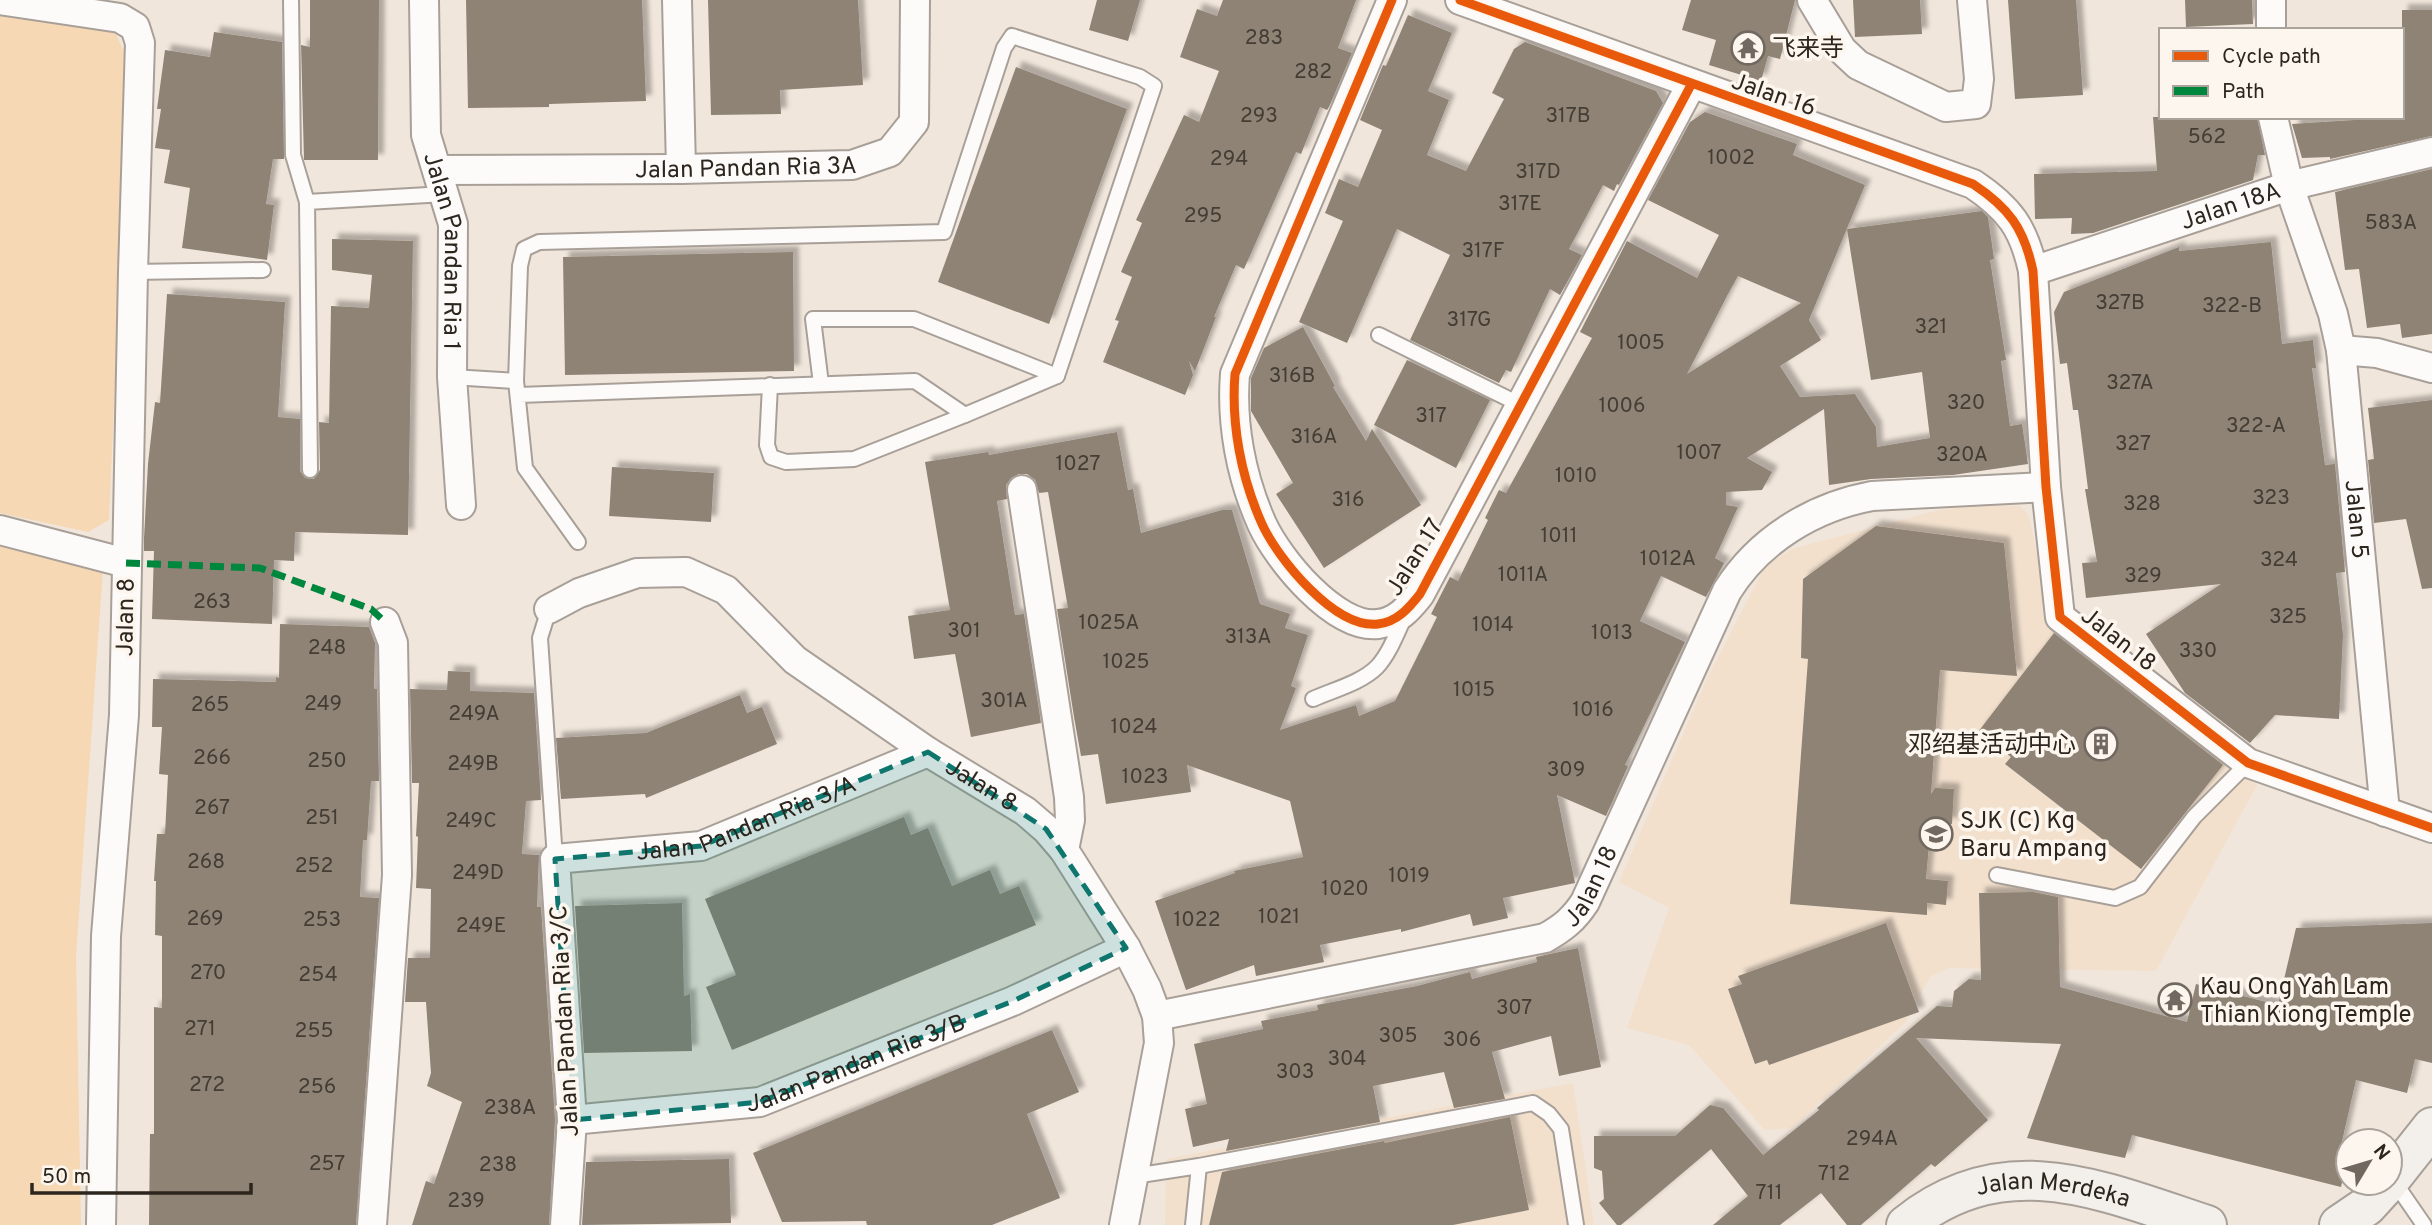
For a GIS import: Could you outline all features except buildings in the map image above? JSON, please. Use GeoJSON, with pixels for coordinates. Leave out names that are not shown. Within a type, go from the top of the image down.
{"type":"FeatureCollection","features":[{"type":"Feature","properties":{"kind":"street","name":"Jalan 8"},"geometry":{"type":"LineString","coordinates":[[0,0],[120,18],[135,27],[140,43],[124,715],[106,936],[101,1225]]}},
{"type":"Feature","properties":{"kind":"street","name":"Jalan Pandan Ria 1"},"geometry":{"type":"LineString","coordinates":[[424,0],[426,135],[453,224],[452,377],[461,505]]}},
{"type":"Feature","properties":{"kind":"street"},"geometry":{"type":"LineString","coordinates":[[677,0],[681,169]]}},
{"type":"Feature","properties":{"kind":"street","name":"Jalan Pandan Ria 3A"},"geometry":{"type":"LineString","coordinates":[[441,182],[681,169],[852,165],[890,152],[914,122],[915,0]]}},
{"type":"Feature","properties":{"kind":"street","name":"Jalan 17"},"geometry":{"type":"LineString","coordinates":[[1392,0],[1236,374],[1233,401],[1235,431],[1250,491],[1263,525],[1281,556],[1303,583],[1347,617],[1361,623],[1378,624],[1396,618],[1409,607],[1429,578],[1691,85]]}},
{"type":"Feature","properties":{"kind":"street","name":"Jalan 16"},"geometry":{"type":"LineString","coordinates":[[1460,0],[1973,184],[1999,204],[2020,230],[2027,246],[2032,271]]}},
{"type":"Feature","properties":{"kind":"street"},"geometry":{"type":"LineString","coordinates":[[1812,0],[1842,50],[1858,65],[1946,107],[1976,104],[1979,79],[1972,0]]}},
{"type":"Feature","properties":{"kind":"street"},"geometry":{"type":"LineString","coordinates":[[2271,0],[2271,28]]}},
{"type":"Feature","properties":{"kind":"street","name":"Jalan 5"},"geometry":{"type":"LineString","coordinates":[[2273,119],[2289,186],[2333,314],[2341,351],[2385,811]]}},
{"type":"Feature","properties":{"kind":"street","name":"Jalan 18A"},"geometry":{"type":"LineString","coordinates":[[2032,271],[2289,186],[2432,152]]}},
{"type":"Feature","properties":{"kind":"street","name":"Jalan 18"},"geometry":{"type":"LineString","coordinates":[[2032,271],[2046,487],[2060,617],[2248,763],[2385,811]]}},
{"type":"Feature","properties":{"kind":"street"},"geometry":{"type":"LineString","coordinates":[[2341,351],[2377,353],[2432,368]]}},
{"type":"Feature","properties":{"kind":"street","name":"Jalan 18"},"geometry":{"type":"LineString","coordinates":[[1157,1016],[1545,938],[1562,929],[1576,917],[1585,902],[1727,591],[1740,570],[1758,552],[1785,531],[1848,500],[1872,496],[2046,487]]}},
{"type":"Feature","properties":{"kind":"street"},"geometry":{"type":"LineString","coordinates":[[1022,490],[1069,797],[1070,820],[1064,850]]}},
{"type":"Feature","properties":{"kind":"street"},"geometry":{"type":"LineString","coordinates":[[0,530],[126,563]]}},
{"type":"Feature","properties":{"kind":"street","name":"Jalan 8"},"geometry":{"type":"LineString","coordinates":[[549,609],[579,593],[637,573],[686,572],[726,590],[795,660],[928,752],[1025,811],[1046,829],[1064,850],[1126,947],[1157,1016],[1159,1043],[1124,1225]]}},
{"type":"Feature","properties":{"kind":"street"},"geometry":{"type":"LineString","coordinates":[[372,1225],[397,875],[393,643],[385,622]]}},
{"type":"Feature","properties":{"kind":"street","name":"Jalan Pandan Ria 3/A"},"geometry":{"type":"LineString","coordinates":[[555,859],[701,846],[928,752]]}},
{"type":"Feature","properties":{"kind":"street"},"geometry":{"type":"LineString","coordinates":[[2385,811],[2432,828]]}},
{"type":"Feature","properties":{"kind":"street","name":"Jalan Pandan Ria 3/C"},"geometry":{"type":"LineString","coordinates":[[555,859],[572,1121],[565,1225]]}},
{"type":"Feature","properties":{"kind":"street","name":"Jalan Pandan Ria 3/B"},"geometry":{"type":"LineString","coordinates":[[572,1121],[760,1102],[1013,1001],[1126,947]]}},
{"type":"Feature","properties":{"kind":"street"},"geometry":{"type":"LineString","coordinates":[[2404,1163],[2432,1127]]}},
{"type":"Feature","properties":{"kind":"street","name":"Jalan Merdeka"},"geometry":{"type":"LineString","coordinates":[[1906,1225],[1932,1205],[1958,1194],[2016,1179],[2059,1181],[2121,1197],[2207,1225]]}},
{"type":"Feature","properties":{"kind":"street"},"geometry":{"type":"LineString","coordinates":[[2339,1225],[2375,1197]]}},
{"type":"Feature","properties":{"kind":"lane"},"geometry":{"type":"LineString","coordinates":[[291,0],[293,155],[307,202],[310,470]]}},
{"type":"Feature","properties":{"kind":"lane"},"geometry":{"type":"LineString","coordinates":[[578,542],[525,468],[517,388],[520,266],[524,249],[539,242],[944,232],[1004,48],[1012,36],[1140,76],[1154,86],[1056,376],[854,459],[786,461],[771,457],[767,445],[770,385]]}},
{"type":"Feature","properties":{"kind":"lane"},"geometry":{"type":"LineString","coordinates":[[307,202],[441,182]]}},
{"type":"Feature","properties":{"kind":"lane"},"geometry":{"type":"LineString","coordinates":[[133,272],[263,270]]}},
{"type":"Feature","properties":{"kind":"lane"},"geometry":{"type":"LineString","coordinates":[[821,384],[813,319],[914,319],[1056,376]]}},
{"type":"Feature","properties":{"kind":"lane"},"geometry":{"type":"LineString","coordinates":[[1379,335],[1521,405]]}},
{"type":"Feature","properties":{"kind":"lane"},"geometry":{"type":"LineString","coordinates":[[452,377],[517,388],[915,381],[965,415]]}},
{"type":"Feature","properties":{"kind":"lane"},"geometry":{"type":"LineString","coordinates":[[1312,699],[1364,677],[1376,667],[1386,655],[1409,607]]}},
{"type":"Feature","properties":{"kind":"lane"},"geometry":{"type":"LineString","coordinates":[[549,609],[540,638],[555,859]]}},
{"type":"Feature","properties":{"kind":"lane"},"geometry":{"type":"LineString","coordinates":[[1997,875],[2115,898],[2140,887],[2194,817],[2248,763]]}},
{"type":"Feature","properties":{"kind":"lane"},"geometry":{"type":"LineString","coordinates":[[1134,1176],[1533,1103],[1549,1114],[1561,1129],[1576,1225]]}},
{"type":"Feature","properties":{"kind":"lane"},"geometry":{"type":"LineString","coordinates":[[1193,1225],[1199,1166]]}},
{"type":"Feature","properties":{"kind":"lane"},"geometry":{"type":"LineString","coordinates":[[2402,1197],[2424,1225]]}},
{"type":"Feature","properties":{"kind":"highlighted area"},"geometry":{"type":"Polygon","coordinates":[[[928,752],[1046,829],[1126,948],[1013,1001],[760,1102],[572,1120],[555,859],[701,846],[928,752]]]}},
{"type":"Feature","properties":{"kind":"shaded area"},"geometry":{"type":"Polygon","coordinates":[[[0,14],[112,26],[129,62],[109,520],[88,532],[0,513],[0,14]]]}},
{"type":"Feature","properties":{"kind":"shaded area","name":"SJK (C) Kg Baru Ampang"},"geometry":{"type":"Polygon","coordinates":[[[1971,505],[2020,506],[2029,516],[2051,623],[2257,785],[2156,971],[1948,968],[1930,977],[1905,1023],[1792,1128],[1765,1130],[1689,1045],[1627,1028],[1669,908],[1619,882],[1706,681],[1765,566],[1792,549],[1931,512],[1971,505]]]}},
{"type":"Feature","properties":{"kind":"shaded area"},"geometry":{"type":"Polygon","coordinates":[[[0,543],[103,568],[76,956],[81,1225],[0,1225],[0,543]]]}},
{"type":"Feature","properties":{"kind":"shaded area"},"geometry":{"type":"Polygon","coordinates":[[[1573,1083],[1594,1225],[1165,1225],[1166,1159],[1573,1083]]]}},
{"type":"Feature","properties":{"kind":"marked path"},"geometry":{"type":"LineString","coordinates":[[126,563],[260,568],[371,609],[385,622]]}},
{"type":"Feature","properties":{"kind":"cycle path"},"geometry":{"type":"LineString","coordinates":[[1392,0],[1235,374],[1234,393],[1236,431],[1243,469],[1248,488],[1270,539],[1310,589],[1327,604],[1361,623],[1385,623],[1407,609],[1420,594],[1691,85]]}},
{"type":"Feature","properties":{"kind":"cycle path"},"geometry":{"type":"LineString","coordinates":[[1460,0],[1973,184],[1996,202],[2020,231],[2033,271],[2046,487],[2060,617],[2248,763],[2432,828]]}},
{"type":"Feature","properties":{"kind":"place","name":"飞来寺"},"geometry":{"type":"Point","coordinates":[1748,48]}},
{"type":"Feature","properties":{"kind":"place","name":"邓绍基活动中心"},"geometry":{"type":"Point","coordinates":[2101,744]}},
{"type":"Feature","properties":{"kind":"place","name":"SJK (C) Kg Baru Ampang"},"geometry":{"type":"Point","coordinates":[1936,834]}},
{"type":"Feature","properties":{"kind":"place","name":"Kau Ong Yah Lam Thian Kiong Temple"},"geometry":{"type":"Point","coordinates":[2175,1000]}}]}
